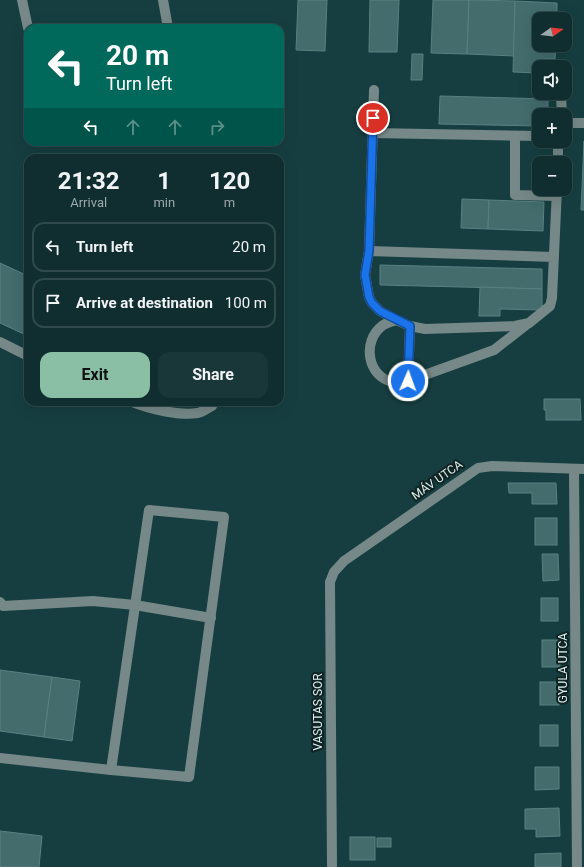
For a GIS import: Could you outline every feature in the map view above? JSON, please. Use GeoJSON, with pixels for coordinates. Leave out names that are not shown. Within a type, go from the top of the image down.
{"type":"FeatureCollection","features":[{"type":"Feature","properties":{"kind":"street"},"geometry":{"type":"LineString","coordinates":[[22,0],[27,24]]}},
{"type":"Feature","properties":{"kind":"street"},"geometry":{"type":"LineString","coordinates":[[162,0],[167,24]]}},
{"type":"Feature","properties":{"kind":"street"},"geometry":{"type":"LineString","coordinates":[[374,90],[369,251],[365,275],[369,297],[372,303],[380,311],[396,320],[410,326],[425,329],[515,326],[529,323]]}},
{"type":"Feature","properties":{"kind":"street"},"geometry":{"type":"LineString","coordinates":[[572,123],[584,123]]}},
{"type":"Feature","properties":{"kind":"street"},"geometry":{"type":"LineString","coordinates":[[372,133],[532,136]]}},
{"type":"Feature","properties":{"kind":"street"},"geometry":{"type":"LineString","coordinates":[[515,136],[515,196],[532,195]]}},
{"type":"Feature","properties":{"kind":"street"},"geometry":{"type":"LineString","coordinates":[[396,320],[381,327],[370,344],[369,354],[371,364],[375,372],[385,379],[394,382],[408,381],[494,350],[529,323],[550,306],[552,298],[556,196]]}},
{"type":"Feature","properties":{"kind":"street"},"geometry":{"type":"LineString","coordinates":[[369,251],[554,257]]}},
{"type":"Feature","properties":{"kind":"street"},"geometry":{"type":"LineString","coordinates":[[408,381],[410,326]]}},
{"type":"Feature","properties":{"kind":"street"},"geometry":{"type":"LineString","coordinates":[[0,342],[24,354]]}},
{"type":"Feature","properties":{"kind":"street"},"geometry":{"type":"LineString","coordinates":[[141,406],[181,414],[199,413],[212,406]]}},
{"type":"Feature","properties":{"kind":"street","name":"MÁV UTCA"},"geometry":{"type":"LineString","coordinates":[[344,561],[478,468],[492,466],[579,469]]}},
{"type":"Feature","properties":{"kind":"street","name":"GYULA UTCA"},"geometry":{"type":"LineString","coordinates":[[577,867],[579,469]]}},
{"type":"Feature","properties":{"kind":"street"},"geometry":{"type":"LineString","coordinates":[[0,758],[111,770],[189,777],[224,517],[149,510],[111,770]]}},
{"type":"Feature","properties":{"kind":"street","name":"VASUTAS SOR"},"geometry":{"type":"LineString","coordinates":[[332,867],[330,582],[334,572],[344,561]]}},
{"type":"Feature","properties":{"kind":"street"},"geometry":{"type":"LineString","coordinates":[[0,602],[3,606],[93,601],[135,605],[211,618]]}},
{"type":"Feature","properties":{"kind":"building"},"geometry":{"type":"Polygon","coordinates":[[[298,0],[327,0],[325,51],[296,50],[298,0]]]}},
{"type":"Feature","properties":{"kind":"building"},"geometry":{"type":"Polygon","coordinates":[[[370,0],[399,0],[397,52],[369,52],[370,0]]]}},
{"type":"Feature","properties":{"kind":"building"},"geometry":{"type":"Polygon","coordinates":[[[433,0],[469,0],[467,54],[431,53],[433,0]]]}},
{"type":"Feature","properties":{"kind":"building"},"geometry":{"type":"Polygon","coordinates":[[[469,0],[515,1],[514,56],[467,54],[469,0]]]}},
{"type":"Feature","properties":{"kind":"building"},"geometry":{"type":"Polygon","coordinates":[[[515,1],[557,3],[557,12],[532,12],[532,52],[556,52],[555,59],[532,60],[532,73],[513,72],[515,1]]]}},
{"type":"Feature","properties":{"kind":"building"},"geometry":{"type":"Polygon","coordinates":[[[412,54],[423,54],[422,80],[411,80],[412,54]]]}},
{"type":"Feature","properties":{"kind":"building"},"geometry":{"type":"Polygon","coordinates":[[[440,96],[548,100],[548,108],[532,108],[532,126],[439,124],[440,96]]]}},
{"type":"Feature","properties":{"kind":"building"},"geometry":{"type":"Polygon","coordinates":[[[584,141],[584,210],[581,210],[584,141]]]}},
{"type":"Feature","properties":{"kind":"building"},"geometry":{"type":"Polygon","coordinates":[[[462,199],[489,200],[488,229],[461,228],[462,199]]]}},
{"type":"Feature","properties":{"kind":"building"},"geometry":{"type":"Polygon","coordinates":[[[489,200],[544,202],[543,231],[488,229],[489,200]]]}},
{"type":"Feature","properties":{"kind":"building"},"geometry":{"type":"Polygon","coordinates":[[[0,263],[24,274],[24,334],[0,323],[0,263]]]}},
{"type":"Feature","properties":{"kind":"building"},"geometry":{"type":"Polygon","coordinates":[[[380,265],[542,269],[542,289],[380,285],[380,265]]]}},
{"type":"Feature","properties":{"kind":"building"},"geometry":{"type":"Polygon","coordinates":[[[480,287],[542,289],[542,310],[500,309],[500,316],[479,316],[480,287]]]}},
{"type":"Feature","properties":{"kind":"building"},"geometry":{"type":"Polygon","coordinates":[[[544,399],[580,399],[581,420],[546,420],[544,399]]]}},
{"type":"Feature","properties":{"kind":"building"},"geometry":{"type":"Polygon","coordinates":[[[508,483],[556,483],[557,504],[532,504],[532,493],[509,493],[508,483]]]}},
{"type":"Feature","properties":{"kind":"building"},"geometry":{"type":"Polygon","coordinates":[[[535,518],[557,518],[557,545],[535,545],[535,518]]]}},
{"type":"Feature","properties":{"kind":"building"},"geometry":{"type":"Polygon","coordinates":[[[542,554],[558,554],[559,580],[543,581],[542,554]]]}},
{"type":"Feature","properties":{"kind":"building"},"geometry":{"type":"Polygon","coordinates":[[[541,598],[558,598],[558,621],[541,621],[541,598]]]}},
{"type":"Feature","properties":{"kind":"building"},"geometry":{"type":"Polygon","coordinates":[[[542,640],[560,640],[560,667],[542,667],[542,640]]]}},
{"type":"Feature","properties":{"kind":"building"},"geometry":{"type":"Polygon","coordinates":[[[0,670],[52,677],[44,737],[0,731],[0,670]]]}},
{"type":"Feature","properties":{"kind":"building"},"geometry":{"type":"Polygon","coordinates":[[[52,677],[80,681],[72,741],[44,737],[52,677]]]}},
{"type":"Feature","properties":{"kind":"building"},"geometry":{"type":"Polygon","coordinates":[[[540,682],[559,682],[559,705],[540,705],[540,682]]]}},
{"type":"Feature","properties":{"kind":"building"},"geometry":{"type":"Polygon","coordinates":[[[540,725],[558,725],[558,746],[540,746],[540,725]]]}},
{"type":"Feature","properties":{"kind":"building"},"geometry":{"type":"Polygon","coordinates":[[[535,767],[559,767],[559,789],[535,790],[535,767]]]}},
{"type":"Feature","properties":{"kind":"building"},"geometry":{"type":"Polygon","coordinates":[[[559,808],[560,836],[536,837],[536,829],[525,829],[525,809],[559,808]]]}},
{"type":"Feature","properties":{"kind":"building"},"geometry":{"type":"Polygon","coordinates":[[[0,831],[42,836],[39,867],[0,867],[0,831]]]}},
{"type":"Feature","properties":{"kind":"building"},"geometry":{"type":"Polygon","coordinates":[[[350,837],[375,837],[375,860],[350,860],[350,837]]]}},
{"type":"Feature","properties":{"kind":"building"},"geometry":{"type":"Polygon","coordinates":[[[377,838],[391,838],[391,847],[377,847],[377,838]]]}},
{"type":"Feature","properties":{"kind":"building"},"geometry":{"type":"Polygon","coordinates":[[[561,853],[561,867],[535,867],[535,854],[561,853]]]}},
{"type":"Feature","properties":{"kind":"route"},"geometry":{"type":"LineString","coordinates":[[373,118],[369,251],[365,275],[369,297],[372,303],[380,311],[410,326],[408,381]]}}]}
